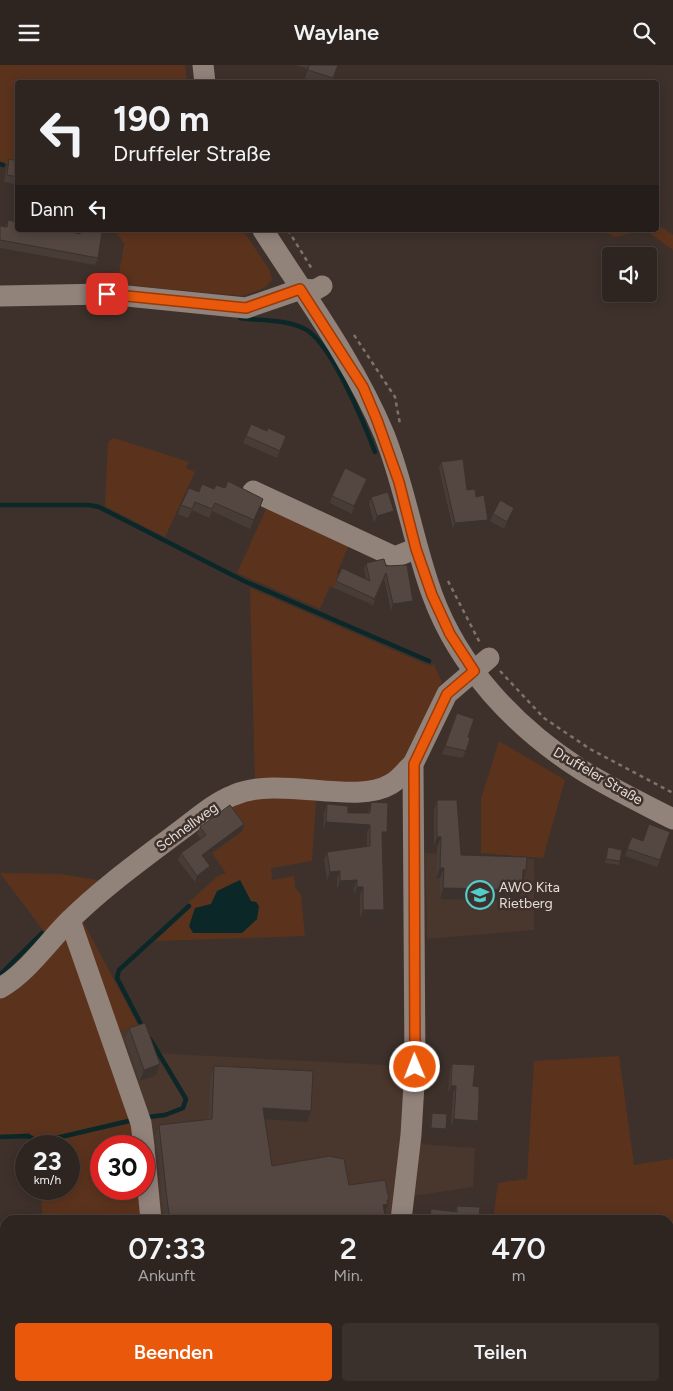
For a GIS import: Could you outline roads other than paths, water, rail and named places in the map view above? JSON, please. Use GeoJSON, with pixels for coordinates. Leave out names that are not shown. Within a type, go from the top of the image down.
{"type":"FeatureCollection","features":[{"type":"Feature","properties":{"kind":"street"},"geometry":{"type":"LineString","coordinates":[[203,65],[205,80]]}},
{"type":"Feature","properties":{"kind":"street","name":"Druffeler Straße"},"geometry":{"type":"LineString","coordinates":[[264,232],[363,387],[384,436],[416,549],[432,595],[450,634],[481,665],[514,718],[553,751],[582,770],[673,819]]}},
{"type":"Feature","properties":{"kind":"street"},"geometry":{"type":"LineString","coordinates":[[0,296],[107,294],[246,308],[300,289],[315,290],[322,286]]}},
{"type":"Feature","properties":{"kind":"street"},"geometry":{"type":"LineString","coordinates":[[253,491],[395,557],[416,549]]}},
{"type":"Feature","properties":{"kind":"street"},"geometry":{"type":"LineString","coordinates":[[402,1215],[411,1135],[415,1067],[414,764],[447,694],[481,665]]}},
{"type":"Feature","properties":{"kind":"street","name":"Schnellweg"},"geometry":{"type":"LineString","coordinates":[[0,988],[21,971],[70,920],[131,868],[216,804],[233,795],[253,788],[272,787],[367,792],[391,785],[414,764]]}},
{"type":"Feature","properties":{"kind":"street"},"geometry":{"type":"LineString","coordinates":[[70,920],[141,1123],[142,1135]]}},
{"type":"Feature","properties":{"kind":"street"},"geometry":{"type":"LineString","coordinates":[[150,1200],[151,1215]]}},
{"type":"Feature","properties":{"kind":"water"},"geometry":{"type":"Polygon","coordinates":[[[240,880],[251,901],[256,902],[259,906],[257,919],[242,933],[193,933],[189,926],[195,908],[211,904],[217,891],[240,880]]]}},
{"type":"Feature","properties":{"kind":"waterway"},"geometry":{"type":"LineString","coordinates":[[240,318],[290,323],[305,329],[315,337],[325,349],[346,385],[375,452]]}},
{"type":"Feature","properties":{"kind":"waterway"},"geometry":{"type":"LineString","coordinates":[[0,505],[89,505],[99,507],[244,581],[429,661]]}},
{"type":"Feature","properties":{"kind":"waterway"},"geometry":{"type":"LineString","coordinates":[[143,1028],[117,978],[119,970],[189,906]]}},
{"type":"Feature","properties":{"kind":"waterway"},"geometry":{"type":"LineString","coordinates":[[0,975],[42,933]]}},
{"type":"Feature","properties":{"kind":"waterway"},"geometry":{"type":"LineString","coordinates":[[148,1117],[165,1115],[183,1108],[186,1099],[150,1039]]}},
{"type":"Feature","properties":{"kind":"waterway"},"geometry":{"type":"LineString","coordinates":[[0,1137],[28,1136],[39,1142],[133,1120]]}},
{"type":"Feature","properties":{"kind":"place","name":"AWO Kita Rietberg"},"geometry":{"type":"Point","coordinates":[480,895]}}]}
